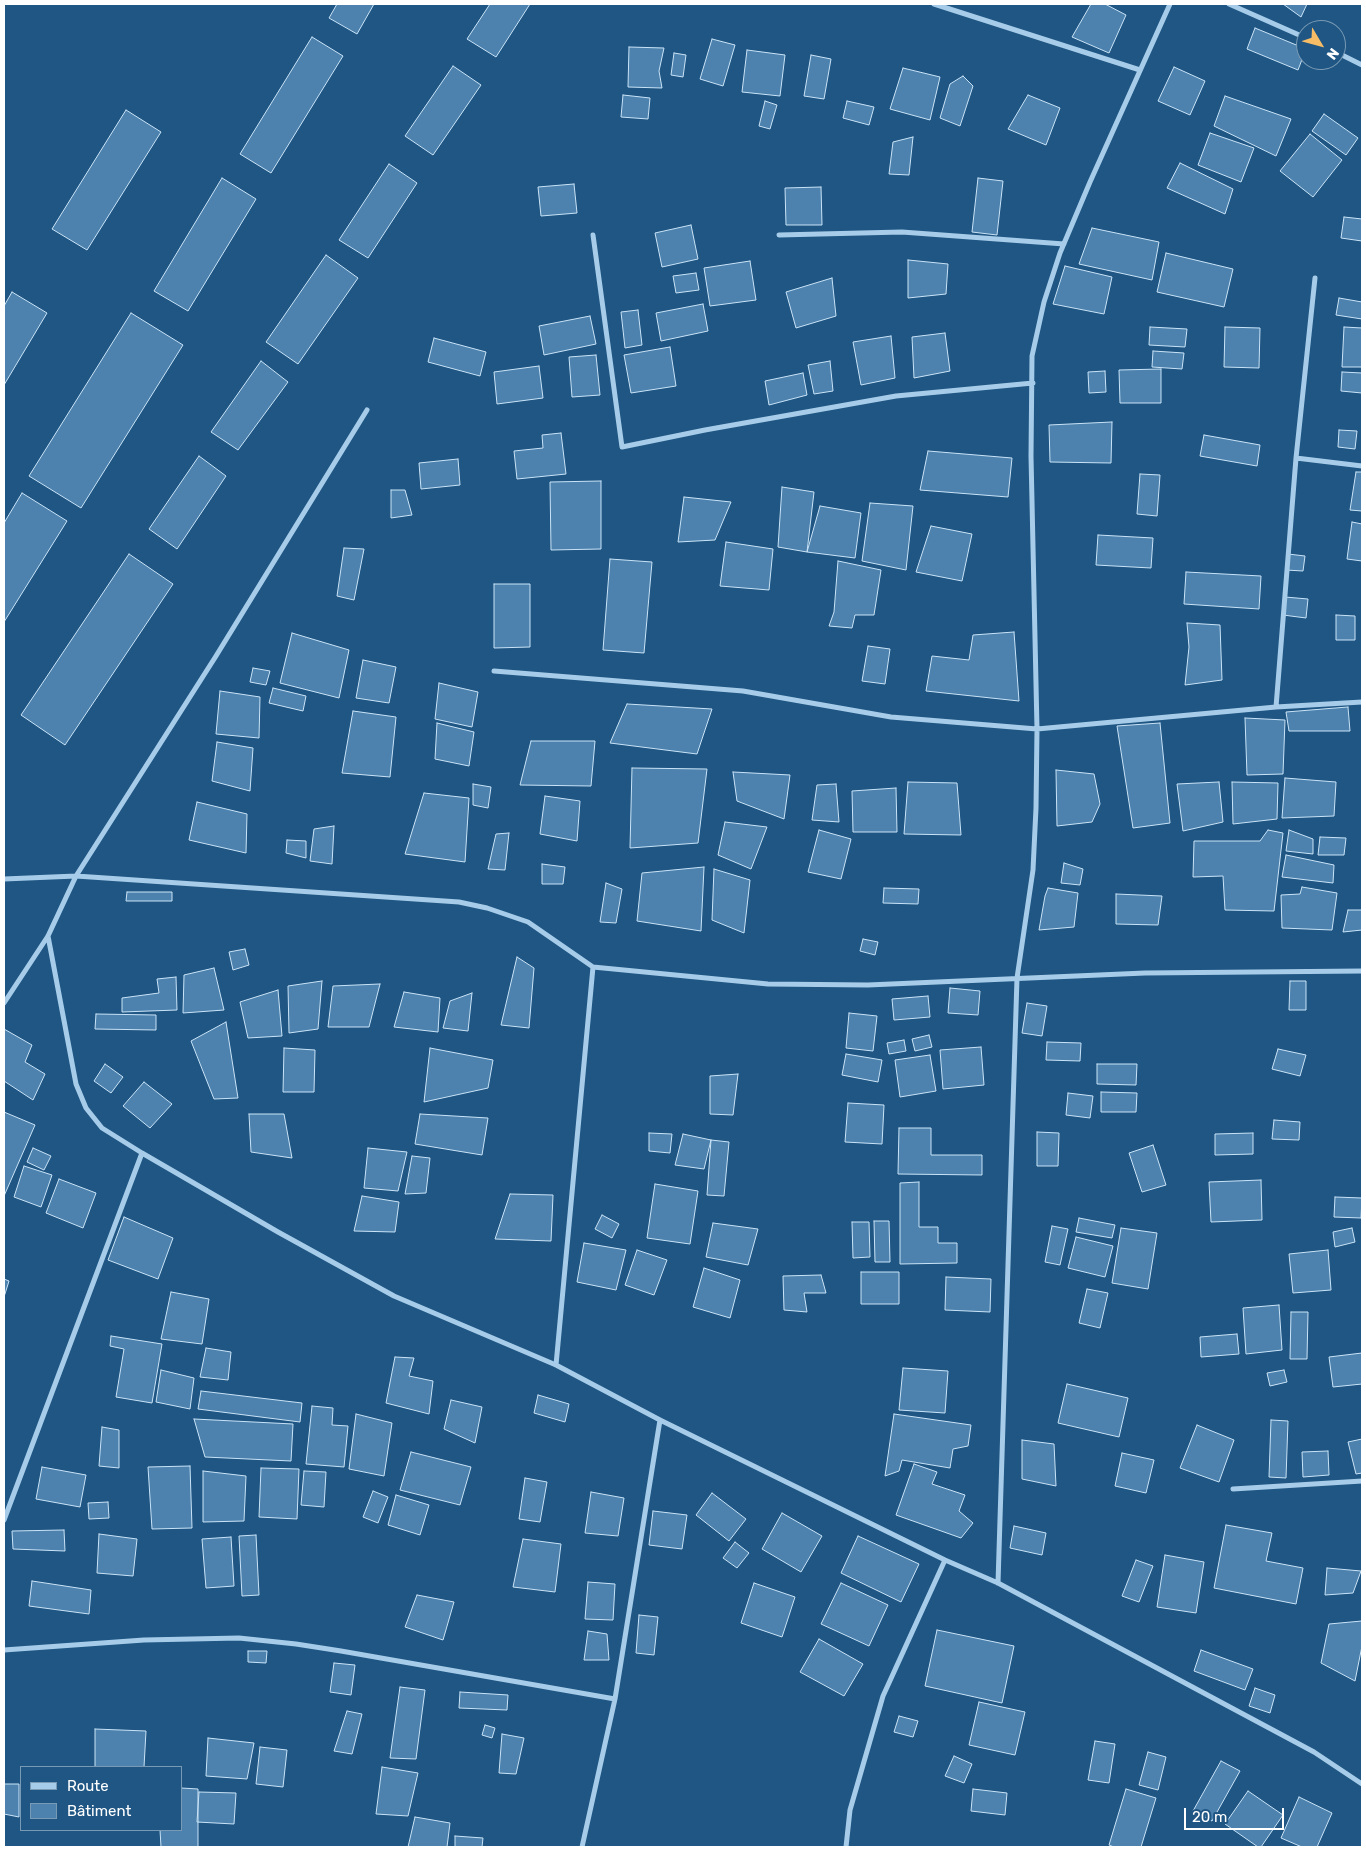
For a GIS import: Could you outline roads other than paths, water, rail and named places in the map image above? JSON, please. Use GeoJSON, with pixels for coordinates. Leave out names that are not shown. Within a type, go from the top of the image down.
{"type":"FeatureCollection","features":[{"type":"Feature","properties":{"kind":"street"},"geometry":{"type":"LineString","coordinates":[[934,4],[1140,70]]}},
{"type":"Feature","properties":{"kind":"street"},"geometry":{"type":"LineString","coordinates":[[998,1583],[1017,978],[1033,870],[1036,808],[1037,729],[1031,456],[1032,356],[1044,302],[1064,244],[1170,4]]}},
{"type":"Feature","properties":{"kind":"street"},"geometry":{"type":"LineString","coordinates":[[1229,4],[1296,34]]}},
{"type":"Feature","properties":{"kind":"street"},"geometry":{"type":"LineString","coordinates":[[1346,57],[1362,65]]}},
{"type":"Feature","properties":{"kind":"street"},"geometry":{"type":"LineString","coordinates":[[779,235],[902,232],[1064,244]]}},
{"type":"Feature","properties":{"kind":"street"},"geometry":{"type":"LineString","coordinates":[[592,235],[622,447],[705,430],[896,396],[1032,383]]}},
{"type":"Feature","properties":{"kind":"street"},"geometry":{"type":"LineString","coordinates":[[1276,707],[1296,458],[1315,278]]}},
{"type":"Feature","properties":{"kind":"street"},"geometry":{"type":"LineString","coordinates":[[4,1003],[48,936],[76,876],[216,656],[367,410]]}},
{"type":"Feature","properties":{"kind":"street"},"geometry":{"type":"LineString","coordinates":[[1296,458],[1362,466]]}},
{"type":"Feature","properties":{"kind":"street"},"geometry":{"type":"LineString","coordinates":[[494,672],[743,691],[891,717],[1037,729],[1276,707],[1362,702]]}},
{"type":"Feature","properties":{"kind":"street"},"geometry":{"type":"LineString","coordinates":[[4,879],[76,876],[459,902],[487,908],[528,922],[593,967],[768,984],[868,985],[1145,973],[1362,970]]}},
{"type":"Feature","properties":{"kind":"street"},"geometry":{"type":"LineString","coordinates":[[48,936],[76,1084],[86,1108],[102,1128],[278,1232],[394,1296],[556,1365],[660,1420],[945,1560],[998,1583],[1314,1752],[1362,1784]]}},
{"type":"Feature","properties":{"kind":"street"},"geometry":{"type":"LineString","coordinates":[[556,1365],[593,967]]}},
{"type":"Feature","properties":{"kind":"street"},"geometry":{"type":"LineString","coordinates":[[4,1520],[142,1153]]}},
{"type":"Feature","properties":{"kind":"street"},"geometry":{"type":"LineString","coordinates":[[582,1847],[615,1699],[660,1420]]}},
{"type":"Feature","properties":{"kind":"street"},"geometry":{"type":"LineString","coordinates":[[1233,1489],[1362,1481]]}},
{"type":"Feature","properties":{"kind":"street"},"geometry":{"type":"LineString","coordinates":[[846,1847],[850,1810],[883,1696],[945,1560]]}},
{"type":"Feature","properties":{"kind":"street"},"geometry":{"type":"LineString","coordinates":[[4,1650],[144,1640],[239,1638],[296,1644],[615,1699]]}}]}
